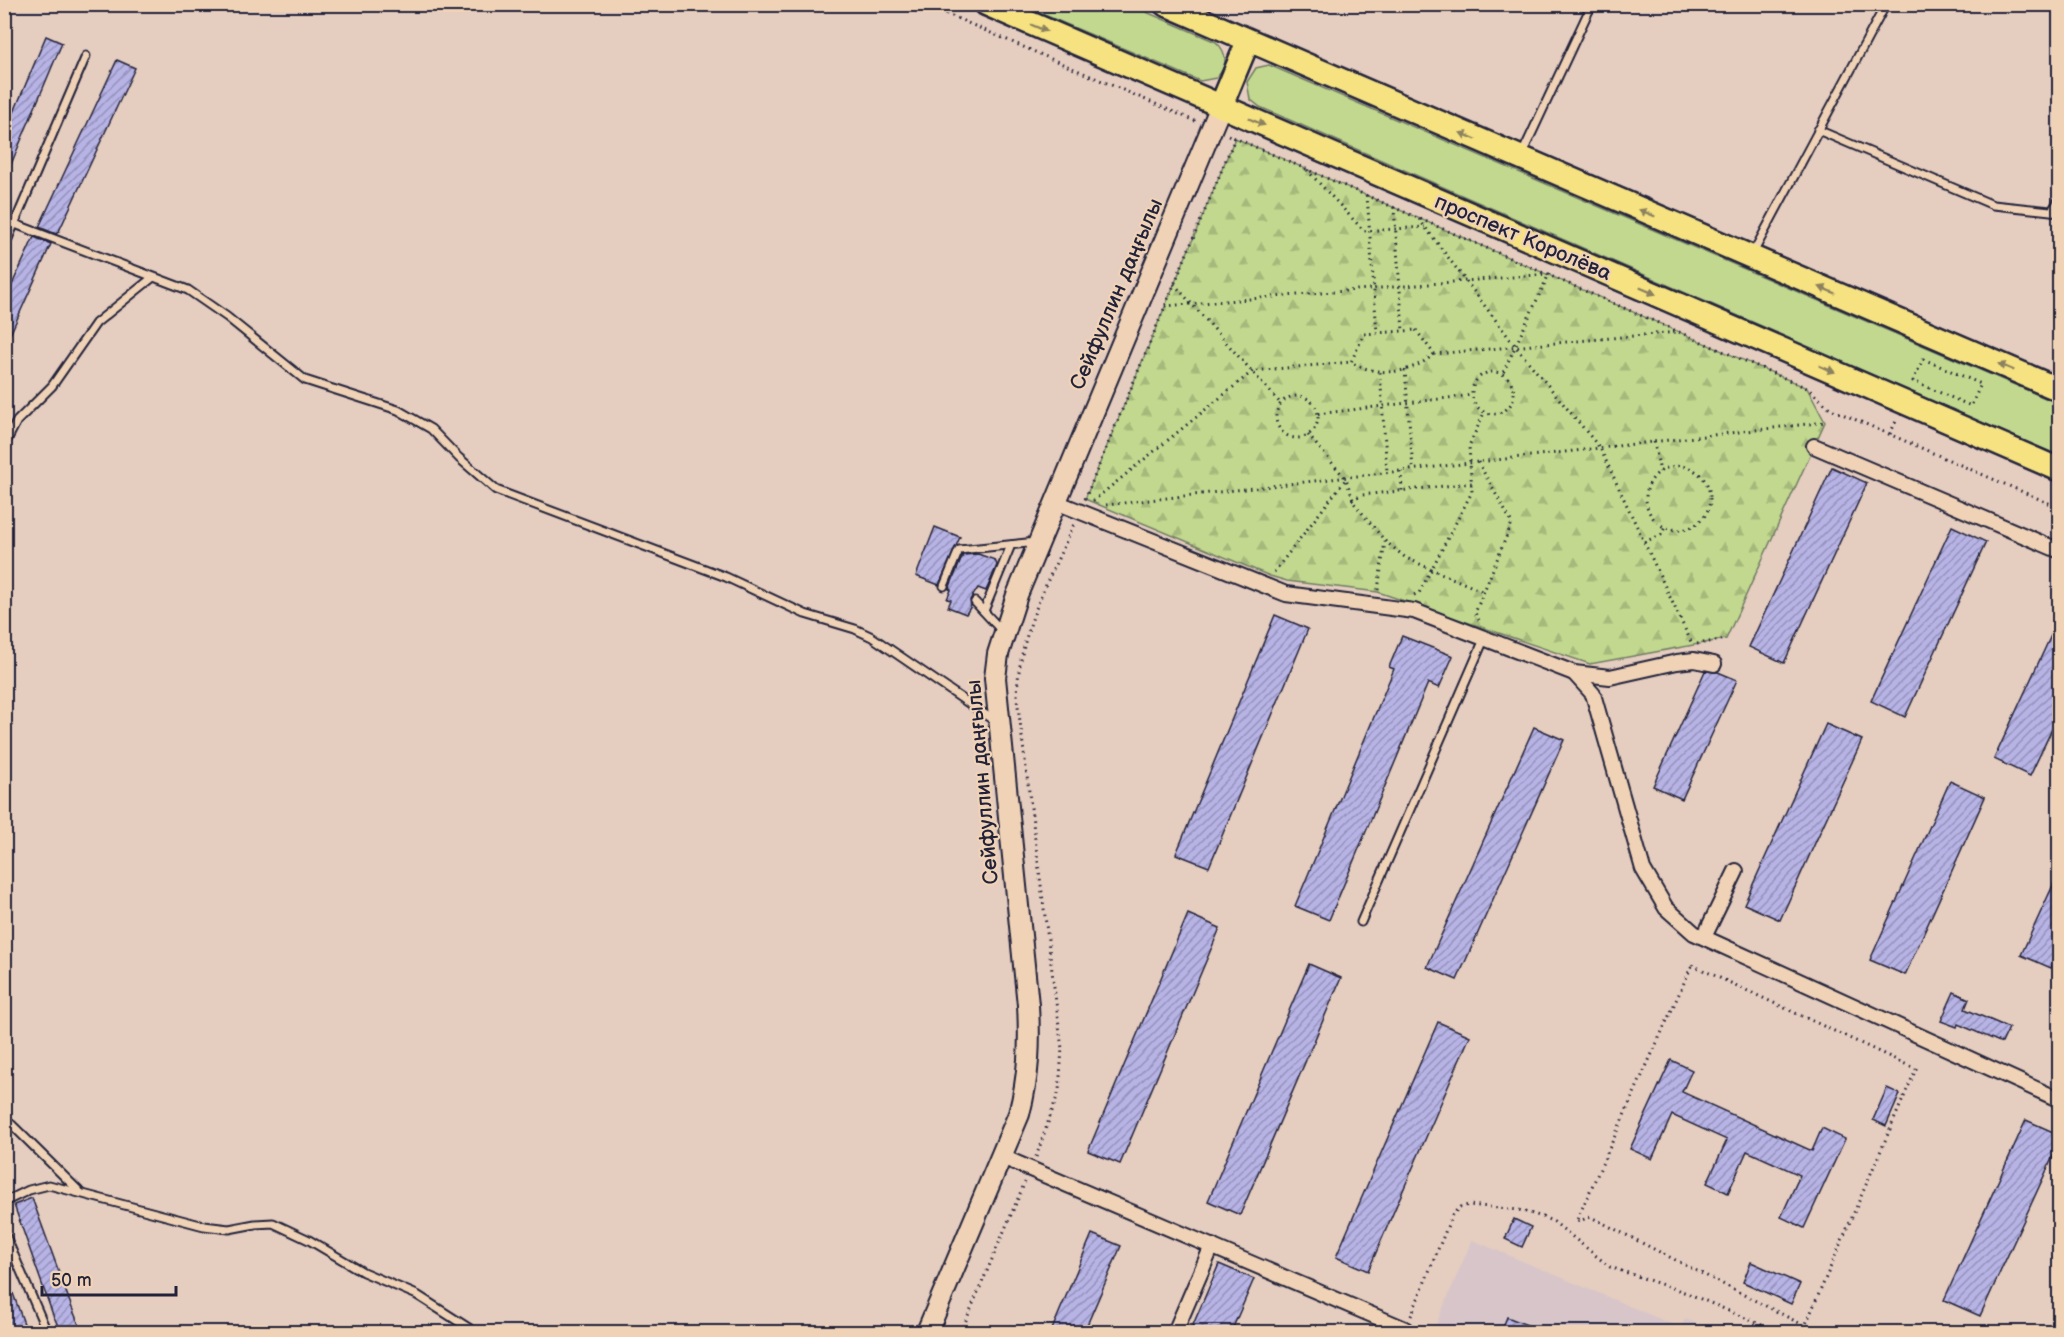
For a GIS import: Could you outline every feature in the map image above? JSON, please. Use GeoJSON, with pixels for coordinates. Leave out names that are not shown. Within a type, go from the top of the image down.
{"type":"FeatureCollection","features":[{"type":"Feature","properties":{"kind":"main road","name":"проспект Королёва"},"geometry":{"type":"LineString","coordinates":[[986,4],[2060,470]]}},
{"type":"Feature","properties":{"kind":"main road"},"geometry":{"type":"LineString","coordinates":[[1164,4],[2060,390]]}},
{"type":"Feature","properties":{"kind":"main road"},"geometry":{"type":"LineString","coordinates":[[1221,106],[1248,41]]}},
{"type":"Feature","properties":{"kind":"street","name":"Сейфуллин даңғылы"},"geometry":{"type":"LineString","coordinates":[[927,1332],[1019,1114],[1027,1084],[1030,1050],[1028,1005],[995,678],[1004,632],[1039,542],[1221,106]]}},
{"type":"Feature","properties":{"kind":"street"},"geometry":{"type":"LineString","coordinates":[[1814,446],[2060,551]]}},
{"type":"Feature","properties":{"kind":"street"},"geometry":{"type":"LineString","coordinates":[[1056,502],[1082,506],[1286,594],[1414,611],[1487,630],[1574,673],[1610,677],[1677,662],[1694,660],[1714,664]]}},
{"type":"Feature","properties":{"kind":"street"},"geometry":{"type":"LineString","coordinates":[[1574,673],[1593,694],[1643,869],[1666,908],[1681,924],[1704,937],[2060,1100]]}},
{"type":"Feature","properties":{"kind":"street"},"geometry":{"type":"LineString","coordinates":[[1704,937],[1736,871]]}},
{"type":"Feature","properties":{"kind":"street"},"geometry":{"type":"LineString","coordinates":[[1000,1156],[1406,1329]]}},
{"type":"Feature","properties":{"kind":"street"},"geometry":{"type":"LineString","coordinates":[[1175,1332],[1212,1246]]}},
{"type":"Feature","properties":{"kind":"lane"},"geometry":{"type":"LineString","coordinates":[[1520,159],[1592,4]]}},
{"type":"Feature","properties":{"kind":"lane"},"geometry":{"type":"LineString","coordinates":[[1750,258],[1886,4]]}},
{"type":"Feature","properties":{"kind":"lane"},"geometry":{"type":"LineString","coordinates":[[4,248],[86,56]]}},
{"type":"Feature","properties":{"kind":"lane"},"geometry":{"type":"LineString","coordinates":[[1818,130],[1993,205],[2056,211],[2060,198]]}},
{"type":"Feature","properties":{"kind":"lane"},"geometry":{"type":"LineString","coordinates":[[15,224],[152,278],[189,290],[305,380],[398,410],[431,429],[459,458],[496,490],[726,577],[805,614],[855,629],[872,637],[998,724]]}},
{"type":"Feature","properties":{"kind":"lane"},"geometry":{"type":"LineString","coordinates":[[4,446],[17,421],[52,386],[96,323],[152,278]]}},
{"type":"Feature","properties":{"kind":"lane"},"geometry":{"type":"LineString","coordinates":[[944,586],[959,550],[1039,542]]}},
{"type":"Feature","properties":{"kind":"lane"},"geometry":{"type":"LineString","coordinates":[[984,611],[1011,544]]}},
{"type":"Feature","properties":{"kind":"lane"},"geometry":{"type":"LineString","coordinates":[[975,602],[1004,632]]}},
{"type":"Feature","properties":{"kind":"lane"},"geometry":{"type":"LineString","coordinates":[[1361,922],[1487,630]]}},
{"type":"Feature","properties":{"kind":"lane"},"geometry":{"type":"LineString","coordinates":[[4,1117],[81,1192]]}},
{"type":"Feature","properties":{"kind":"lane"},"geometry":{"type":"LineString","coordinates":[[4,1202],[29,1190],[50,1185],[204,1226],[229,1229],[273,1223],[309,1240],[363,1272],[417,1295],[475,1332]]}},
{"type":"Feature","properties":{"kind":"lane"},"geometry":{"type":"LineString","coordinates":[[4,1232],[47,1332]]}},
{"type":"Feature","properties":{"kind":"path"},"geometry":{"type":"LineString","coordinates":[[924,4],[1679,331],[1807,388],[1831,409],[2060,508]]}},
{"type":"Feature","properties":{"kind":"path"},"geometry":{"type":"LineString","coordinates":[[961,1332],[1047,1130],[1059,1091],[1062,1049],[1017,698],[1018,672],[1032,617],[1082,506],[1235,138]]}},
{"type":"Feature","properties":{"kind":"path"},"geometry":{"type":"LineString","coordinates":[[1306,169],[1364,231],[1425,227]]}},
{"type":"Feature","properties":{"kind":"path"},"geometry":{"type":"LineString","coordinates":[[1367,195],[1377,333]]}},
{"type":"Feature","properties":{"kind":"path"},"geometry":{"type":"LineString","coordinates":[[1394,207],[1403,331]]}},
{"type":"Feature","properties":{"kind":"path"},"geometry":{"type":"LineString","coordinates":[[1418,217],[1516,347],[1600,448],[1693,645]]}},
{"type":"Feature","properties":{"kind":"path"},"geometry":{"type":"LineString","coordinates":[[1165,306],[1549,274]]}},
{"type":"Feature","properties":{"kind":"path"},"geometry":{"type":"LineString","coordinates":[[1502,375],[1549,274]]}},
{"type":"Feature","properties":{"kind":"path"},"geometry":{"type":"LineString","coordinates":[[1174,284],[1281,404]]}},
{"type":"Feature","properties":{"kind":"path"},"geometry":{"type":"LineString","coordinates":[[1351,362],[1364,334],[1416,330],[1434,354]]}},
{"type":"Feature","properties":{"kind":"path"},"geometry":{"type":"LineString","coordinates":[[1082,506],[1092,502],[1253,371],[1351,362],[1380,372],[1405,369],[1420,364],[1434,354],[1679,331]]}},
{"type":"Feature","properties":{"kind":"path"},"geometry":{"type":"LineString","coordinates":[[1923,359],[1980,384],[1971,406],[1913,381],[1923,359]]}},
{"type":"Feature","properties":{"kind":"path"},"geometry":{"type":"LineString","coordinates":[[1405,369],[1413,470]]}},
{"type":"Feature","properties":{"kind":"path"},"geometry":{"type":"LineString","coordinates":[[1380,372],[1387,472]]}},
{"type":"Feature","properties":{"kind":"path"},"geometry":{"type":"LineString","coordinates":[[1491,372],[1502,375],[1512,384],[1513,400],[1502,412],[1484,413],[1476,406],[1472,395],[1473,387],[1480,377],[1491,372]]}},
{"type":"Feature","properties":{"kind":"path"},"geometry":{"type":"LineString","coordinates":[[1318,414],[1472,395]]}},
{"type":"Feature","properties":{"kind":"path"},"geometry":{"type":"LineString","coordinates":[[1302,396],[1312,403],[1318,414],[1316,426],[1308,435],[1296,438],[1281,431],[1276,416],[1281,404],[1290,397],[1302,396]]}},
{"type":"Feature","properties":{"kind":"path"},"geometry":{"type":"LineString","coordinates":[[1413,596],[1419,593],[1472,492],[1469,447],[1484,413]]}},
{"type":"Feature","properties":{"kind":"path"},"geometry":{"type":"LineString","coordinates":[[1101,506],[1825,422]]}},
{"type":"Feature","properties":{"kind":"path"},"geometry":{"type":"LineString","coordinates":[[1308,435],[1346,479],[1352,500],[1385,541],[1406,558],[1484,592]]}},
{"type":"Feature","properties":{"kind":"path"},"geometry":{"type":"LineString","coordinates":[[1654,441],[1660,472]]}},
{"type":"Feature","properties":{"kind":"path"},"geometry":{"type":"LineString","coordinates":[[1478,462],[1512,523],[1475,613],[1487,630]]}},
{"type":"Feature","properties":{"kind":"path"},"geometry":{"type":"LineString","coordinates":[[1677,466],[1689,468],[1704,479],[1710,497],[1708,509],[1697,524],[1679,530],[1665,527],[1652,517],[1647,499],[1648,487],[1660,472],[1677,466]]}},
{"type":"Feature","properties":{"kind":"path"},"geometry":{"type":"LineString","coordinates":[[1401,471],[1402,490]]}},
{"type":"Feature","properties":{"kind":"path"},"geometry":{"type":"LineString","coordinates":[[1279,579],[1270,576],[1346,479]]}},
{"type":"Feature","properties":{"kind":"path"},"geometry":{"type":"LineString","coordinates":[[1352,500],[1362,495],[1472,483]]}},
{"type":"Feature","properties":{"kind":"path"},"geometry":{"type":"LineString","coordinates":[[1092,502],[1112,510]]}},
{"type":"Feature","properties":{"kind":"path"},"geometry":{"type":"LineString","coordinates":[[1644,542],[1661,535],[1665,527]]}},
{"type":"Feature","properties":{"kind":"path"},"geometry":{"type":"LineString","coordinates":[[1378,592],[1385,541]]}},
{"type":"Feature","properties":{"kind":"path"},"geometry":{"type":"LineString","coordinates":[[1682,648],[1726,639]]}},
{"type":"Feature","properties":{"kind":"path"},"geometry":{"type":"LineString","coordinates":[[1692,965],[1916,1069],[1805,1326],[1591,1217],[1576,1222],[1692,965]]}},
{"type":"Feature","properties":{"kind":"path"},"geometry":{"type":"LineString","coordinates":[[1406,1329],[1452,1215],[1460,1207],[1469,1205],[1519,1210],[1543,1217],[1554,1222],[1610,1268],[1687,1293],[1778,1332]]}},
{"type":"Feature","properties":{"kind":"shaded area"},"geometry":{"type":"Polygon","coordinates":[[[1472,1240],[1681,1328],[1685,1319],[1718,1332],[1433,1332],[1472,1240]]]}},
{"type":"Feature","properties":{"kind":"green space"},"geometry":{"type":"Polygon","coordinates":[[[1021,5],[1130,5],[1216,42],[1223,51],[1225,60],[1223,69],[1216,78],[1200,81],[1021,5]]]}},
{"type":"Feature","properties":{"kind":"green space"},"geometry":{"type":"Polygon","coordinates":[[[1269,65],[2059,404],[2059,456],[1260,107],[1250,99],[1247,82],[1256,68],[1269,65]]]}},
{"type":"Feature","properties":{"kind":"green space"},"geometry":{"type":"Polygon","coordinates":[[[1235,138],[1807,388],[1825,422],[1726,639],[1590,664],[1378,592],[1287,581],[1270,576],[1085,499],[1235,138]]]}},
{"type":"Feature","properties":{"kind":"building"},"geometry":{"type":"Polygon","coordinates":[[[46,36],[62,43],[4,181],[4,136],[46,36]]]}},
{"type":"Feature","properties":{"kind":"building"},"geometry":{"type":"Polygon","coordinates":[[[117,60],[135,68],[56,234],[39,227],[117,60]]]}},
{"type":"Feature","properties":{"kind":"building"},"geometry":{"type":"Polygon","coordinates":[[[34,237],[51,244],[4,348],[4,302],[34,237]]]}},
{"type":"Feature","properties":{"kind":"building"},"geometry":{"type":"Polygon","coordinates":[[[1832,467],[1867,483],[1784,663],[1749,647],[1832,467]]]}},
{"type":"Feature","properties":{"kind":"building"},"geometry":{"type":"Polygon","coordinates":[[[1952,526],[1986,542],[1905,717],[1871,701],[1952,526]]]}},
{"type":"Feature","properties":{"kind":"building"},"geometry":{"type":"Polygon","coordinates":[[[935,527],[960,537],[939,585],[916,576],[935,527]]]}},
{"type":"Feature","properties":{"kind":"building"},"geometry":{"type":"Polygon","coordinates":[[[978,554],[995,560],[997,565],[986,591],[978,588],[970,600],[971,606],[966,614],[948,607],[951,600],[947,599],[951,590],[949,589],[963,555],[978,554]]]}},
{"type":"Feature","properties":{"kind":"building"},"geometry":{"type":"Polygon","coordinates":[[[1275,615],[1308,629],[1209,867],[1176,854],[1275,615]]]}},
{"type":"Feature","properties":{"kind":"building"},"geometry":{"type":"Polygon","coordinates":[[[2060,616],[2060,712],[2030,776],[1994,759],[2060,616]]]}},
{"type":"Feature","properties":{"kind":"building"},"geometry":{"type":"Polygon","coordinates":[[[1402,636],[1453,656],[1439,688],[1428,683],[1329,920],[1295,906],[1394,669],[1389,667],[1402,636]]]}},
{"type":"Feature","properties":{"kind":"building"},"geometry":{"type":"Polygon","coordinates":[[[1705,671],[1718,672],[1737,680],[1682,799],[1653,786],[1705,671]]]}},
{"type":"Feature","properties":{"kind":"building"},"geometry":{"type":"Polygon","coordinates":[[[1826,724],[1862,740],[1780,920],[1744,904],[1826,724]]]}},
{"type":"Feature","properties":{"kind":"building"},"geometry":{"type":"Polygon","coordinates":[[[1534,727],[1564,740],[1457,980],[1427,967],[1534,727]]]}},
{"type":"Feature","properties":{"kind":"building"},"geometry":{"type":"Polygon","coordinates":[[[1950,781],[1985,797],[1905,975],[1870,960],[1950,781]]]}},
{"type":"Feature","properties":{"kind":"building"},"geometry":{"type":"Polygon","coordinates":[[[2060,870],[2060,949],[2051,968],[2021,955],[2060,870]]]}},
{"type":"Feature","properties":{"kind":"building"},"geometry":{"type":"Polygon","coordinates":[[[1188,914],[1220,928],[1120,1164],[1088,1151],[1188,914]]]}},
{"type":"Feature","properties":{"kind":"building"},"geometry":{"type":"Polygon","coordinates":[[[1309,964],[1341,978],[1240,1215],[1208,1201],[1309,964]]]}},
{"type":"Feature","properties":{"kind":"building"},"geometry":{"type":"Polygon","coordinates":[[[1954,992],[1969,999],[1965,1009],[2009,1028],[2002,1043],[1958,1024],[1957,1027],[1941,1021],[1954,992]]]}},
{"type":"Feature","properties":{"kind":"building"},"geometry":{"type":"Polygon","coordinates":[[[1438,1022],[1470,1036],[1368,1271],[1336,1257],[1438,1022]]]}},
{"type":"Feature","properties":{"kind":"building"},"geometry":{"type":"Polygon","coordinates":[[[1671,1060],[1692,1070],[1682,1092],[1812,1151],[1822,1128],[1845,1139],[1804,1228],[1781,1217],[1800,1175],[1747,1151],[1728,1193],[1707,1183],[1727,1140],[1672,1115],[1652,1159],[1630,1149],[1671,1060]]]}},
{"type":"Feature","properties":{"kind":"building"},"geometry":{"type":"Polygon","coordinates":[[[1887,1088],[1900,1094],[1886,1126],[1873,1120],[1887,1088]]]}},
{"type":"Feature","properties":{"kind":"building"},"geometry":{"type":"Polygon","coordinates":[[[2026,1120],[2060,1135],[2060,1141],[1980,1316],[1944,1300],[2026,1120]]]}},
{"type":"Feature","properties":{"kind":"building"},"geometry":{"type":"Polygon","coordinates":[[[32,1198],[82,1332],[61,1332],[53,1315],[14,1205],[32,1198]]]}},
{"type":"Feature","properties":{"kind":"building"},"geometry":{"type":"Polygon","coordinates":[[[1514,1219],[1531,1227],[1522,1247],[1505,1239],[1514,1219]]]}},
{"type":"Feature","properties":{"kind":"building"},"geometry":{"type":"Polygon","coordinates":[[[1092,1234],[1121,1246],[1084,1332],[1051,1332],[1092,1234]]]}},
{"type":"Feature","properties":{"kind":"building"},"geometry":{"type":"Polygon","coordinates":[[[1751,1262],[1800,1284],[1791,1304],[1743,1282],[1751,1262]]]}},
{"type":"Feature","properties":{"kind":"building"},"geometry":{"type":"Polygon","coordinates":[[[1219,1264],[1254,1279],[1231,1332],[1190,1332],[1219,1264]]]}},
{"type":"Feature","properties":{"kind":"building"},"geometry":{"type":"Polygon","coordinates":[[[6,1274],[27,1332],[7,1332],[4,1325],[6,1274]]]}},
{"type":"Feature","properties":{"kind":"building"},"geometry":{"type":"Polygon","coordinates":[[[1507,1317],[1545,1332],[1501,1332],[1507,1317]]]}}]}
